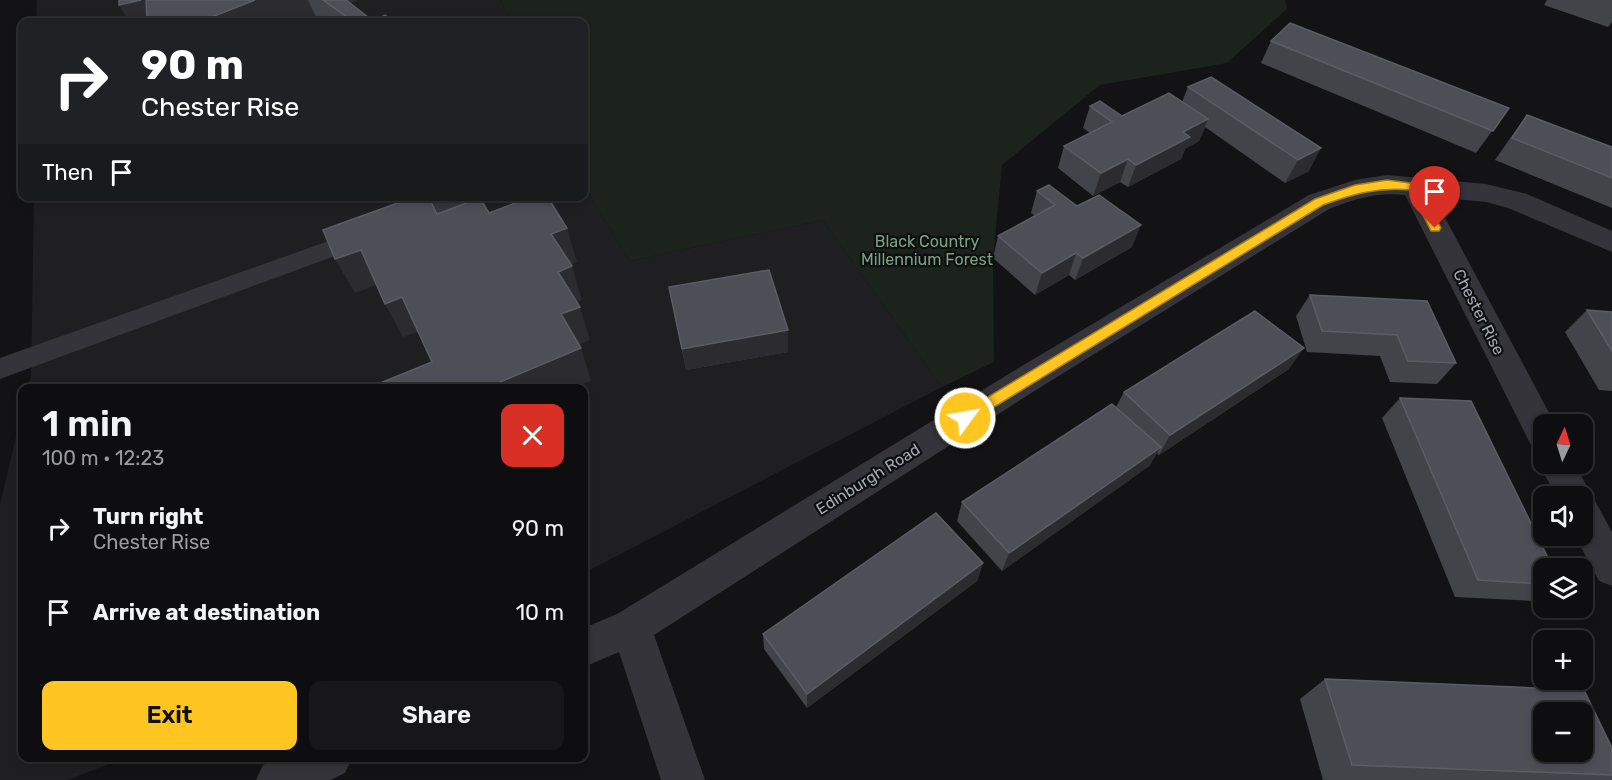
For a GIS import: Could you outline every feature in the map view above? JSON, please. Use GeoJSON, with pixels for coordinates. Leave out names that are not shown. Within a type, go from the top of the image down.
{"type":"FeatureCollection","features":[{"type":"Feature","properties":{"kind":"street","name":"Edinburgh Road"},"geometry":{"type":"LineString","coordinates":[[588,646],[631,627],[1024,381],[1319,202],[1355,189],[1387,184],[1486,193],[1517,201],[1612,242]]}},
{"type":"Feature","properties":{"kind":"street","name":"Chester Rise"},"geometry":{"type":"LineString","coordinates":[[1414,186],[1533,416]]}},
{"type":"Feature","properties":{"kind":"street"},"geometry":{"type":"LineString","coordinates":[[1593,533],[1612,569]]}},
{"type":"Feature","properties":{"kind":"street"},"geometry":{"type":"LineString","coordinates":[[631,627],[683,780]]}},
{"type":"Feature","properties":{"kind":"street"},"geometry":{"type":"LineString","coordinates":[[278,780],[321,762]]}},
{"type":"Feature","properties":{"kind":"lane"},"geometry":{"type":"LineString","coordinates":[[0,369],[464,201]]}},
{"type":"Feature","properties":{"kind":"shaded area"},"geometry":{"type":"Polygon","coordinates":[[[37,0],[501,0],[509,18],[36,18],[37,0]]]}},
{"type":"Feature","properties":{"kind":"shaded area"},"geometry":{"type":"Polygon","coordinates":[[[588,193],[630,261],[823,220],[942,387],[588,571],[588,384],[29,384],[34,201],[588,201],[588,193]]]}},
{"type":"Feature","properties":{"kind":"shaded area"},"geometry":{"type":"Polygon","coordinates":[[[18,429],[18,762],[114,762],[68,780],[0,780],[0,504],[18,429]]]}},
{"type":"Feature","properties":{"kind":"green space","name":"Black Country Millennium Forest"},"geometry":{"type":"Polygon","coordinates":[[[501,0],[1285,0],[1287,9],[1227,63],[1100,85],[1002,165],[993,258],[994,362],[942,387],[823,220],[630,261],[588,193],[588,18],[509,18],[501,0]]]}},
{"type":"Feature","properties":{"kind":"building"},"geometry":{"type":"Polygon","coordinates":[[[119,0],[141,0],[119,5],[119,0]]]}},
{"type":"Feature","properties":{"kind":"building"},"geometry":{"type":"Polygon","coordinates":[[[146,0],[255,0],[209,18],[147,18],[146,0]]]}},
{"type":"Feature","properties":{"kind":"building"},"geometry":{"type":"Polygon","coordinates":[[[323,0],[346,0],[369,18],[348,18],[323,0]]]}},
{"type":"Feature","properties":{"kind":"building"},"geometry":{"type":"Polygon","coordinates":[[[1290,23],[1509,108],[1493,131],[1271,41],[1290,23]]]}},
{"type":"Feature","properties":{"kind":"building"},"geometry":{"type":"Polygon","coordinates":[[[1211,77],[1321,148],[1298,160],[1188,87],[1211,77]]]}},
{"type":"Feature","properties":{"kind":"building"},"geometry":{"type":"Polygon","coordinates":[[[1169,93],[1208,119],[1183,132],[1190,137],[1136,165],[1128,159],[1101,173],[1064,146],[1112,122],[1090,106],[1100,101],[1122,116],[1169,93]]]}},
{"type":"Feature","properties":{"kind":"building"},"geometry":{"type":"Polygon","coordinates":[[[1527,115],[1612,147],[1612,178],[1512,138],[1527,115]]]}},
{"type":"Feature","properties":{"kind":"building"},"geometry":{"type":"Polygon","coordinates":[[[1049,185],[1077,206],[1099,195],[1141,225],[1083,258],[1076,253],[1042,273],[998,236],[1055,205],[1037,191],[1049,185]]]}},
{"type":"Feature","properties":{"kind":"building"},"geometry":{"type":"Polygon","coordinates":[[[403,201],[430,201],[437,214],[472,201],[482,201],[489,213],[521,201],[550,201],[567,228],[551,234],[572,266],[558,272],[580,307],[561,314],[581,348],[496,384],[378,384],[432,362],[402,297],[385,304],[361,250],[335,259],[323,230],[403,201]]]}},
{"type":"Feature","properties":{"kind":"building"},"geometry":{"type":"Polygon","coordinates":[[[769,270],[788,330],[682,349],[669,287],[769,270]]]}},
{"type":"Feature","properties":{"kind":"building"},"geometry":{"type":"Polygon","coordinates":[[[1310,295],[1427,301],[1456,363],[1408,361],[1397,335],[1322,331],[1310,295]]]}},
{"type":"Feature","properties":{"kind":"building"},"geometry":{"type":"Polygon","coordinates":[[[1587,310],[1612,312],[1612,351],[1587,310]]]}},
{"type":"Feature","properties":{"kind":"building"},"geometry":{"type":"Polygon","coordinates":[[[1255,311],[1304,348],[1170,435],[1124,392],[1255,311]]]}},
{"type":"Feature","properties":{"kind":"building"},"geometry":{"type":"Polygon","coordinates":[[[1400,398],[1471,401],[1533,527],[1533,546],[1542,546],[1548,558],[1533,558],[1533,583],[1478,580],[1400,398]]]}},
{"type":"Feature","properties":{"kind":"building"},"geometry":{"type":"Polygon","coordinates":[[[1112,404],[1161,447],[1009,553],[962,502],[1112,404]]]}},
{"type":"Feature","properties":{"kind":"building"},"geometry":{"type":"Polygon","coordinates":[[[936,513],[983,563],[807,694],[763,634],[936,513]]]}},
{"type":"Feature","properties":{"kind":"building"},"geometry":{"type":"Polygon","coordinates":[[[1325,679],[1533,688],[1533,690],[1584,690],[1590,702],[1533,702],[1533,762],[1593,762],[1593,709],[1612,748],[1612,775],[1352,765],[1325,679]]]}},
{"type":"Feature","properties":{"kind":"route"},"geometry":{"type":"LineString","coordinates":[[965,418],[1319,202],[1355,189],[1387,184],[1414,186],[1435,228]]}}]}
